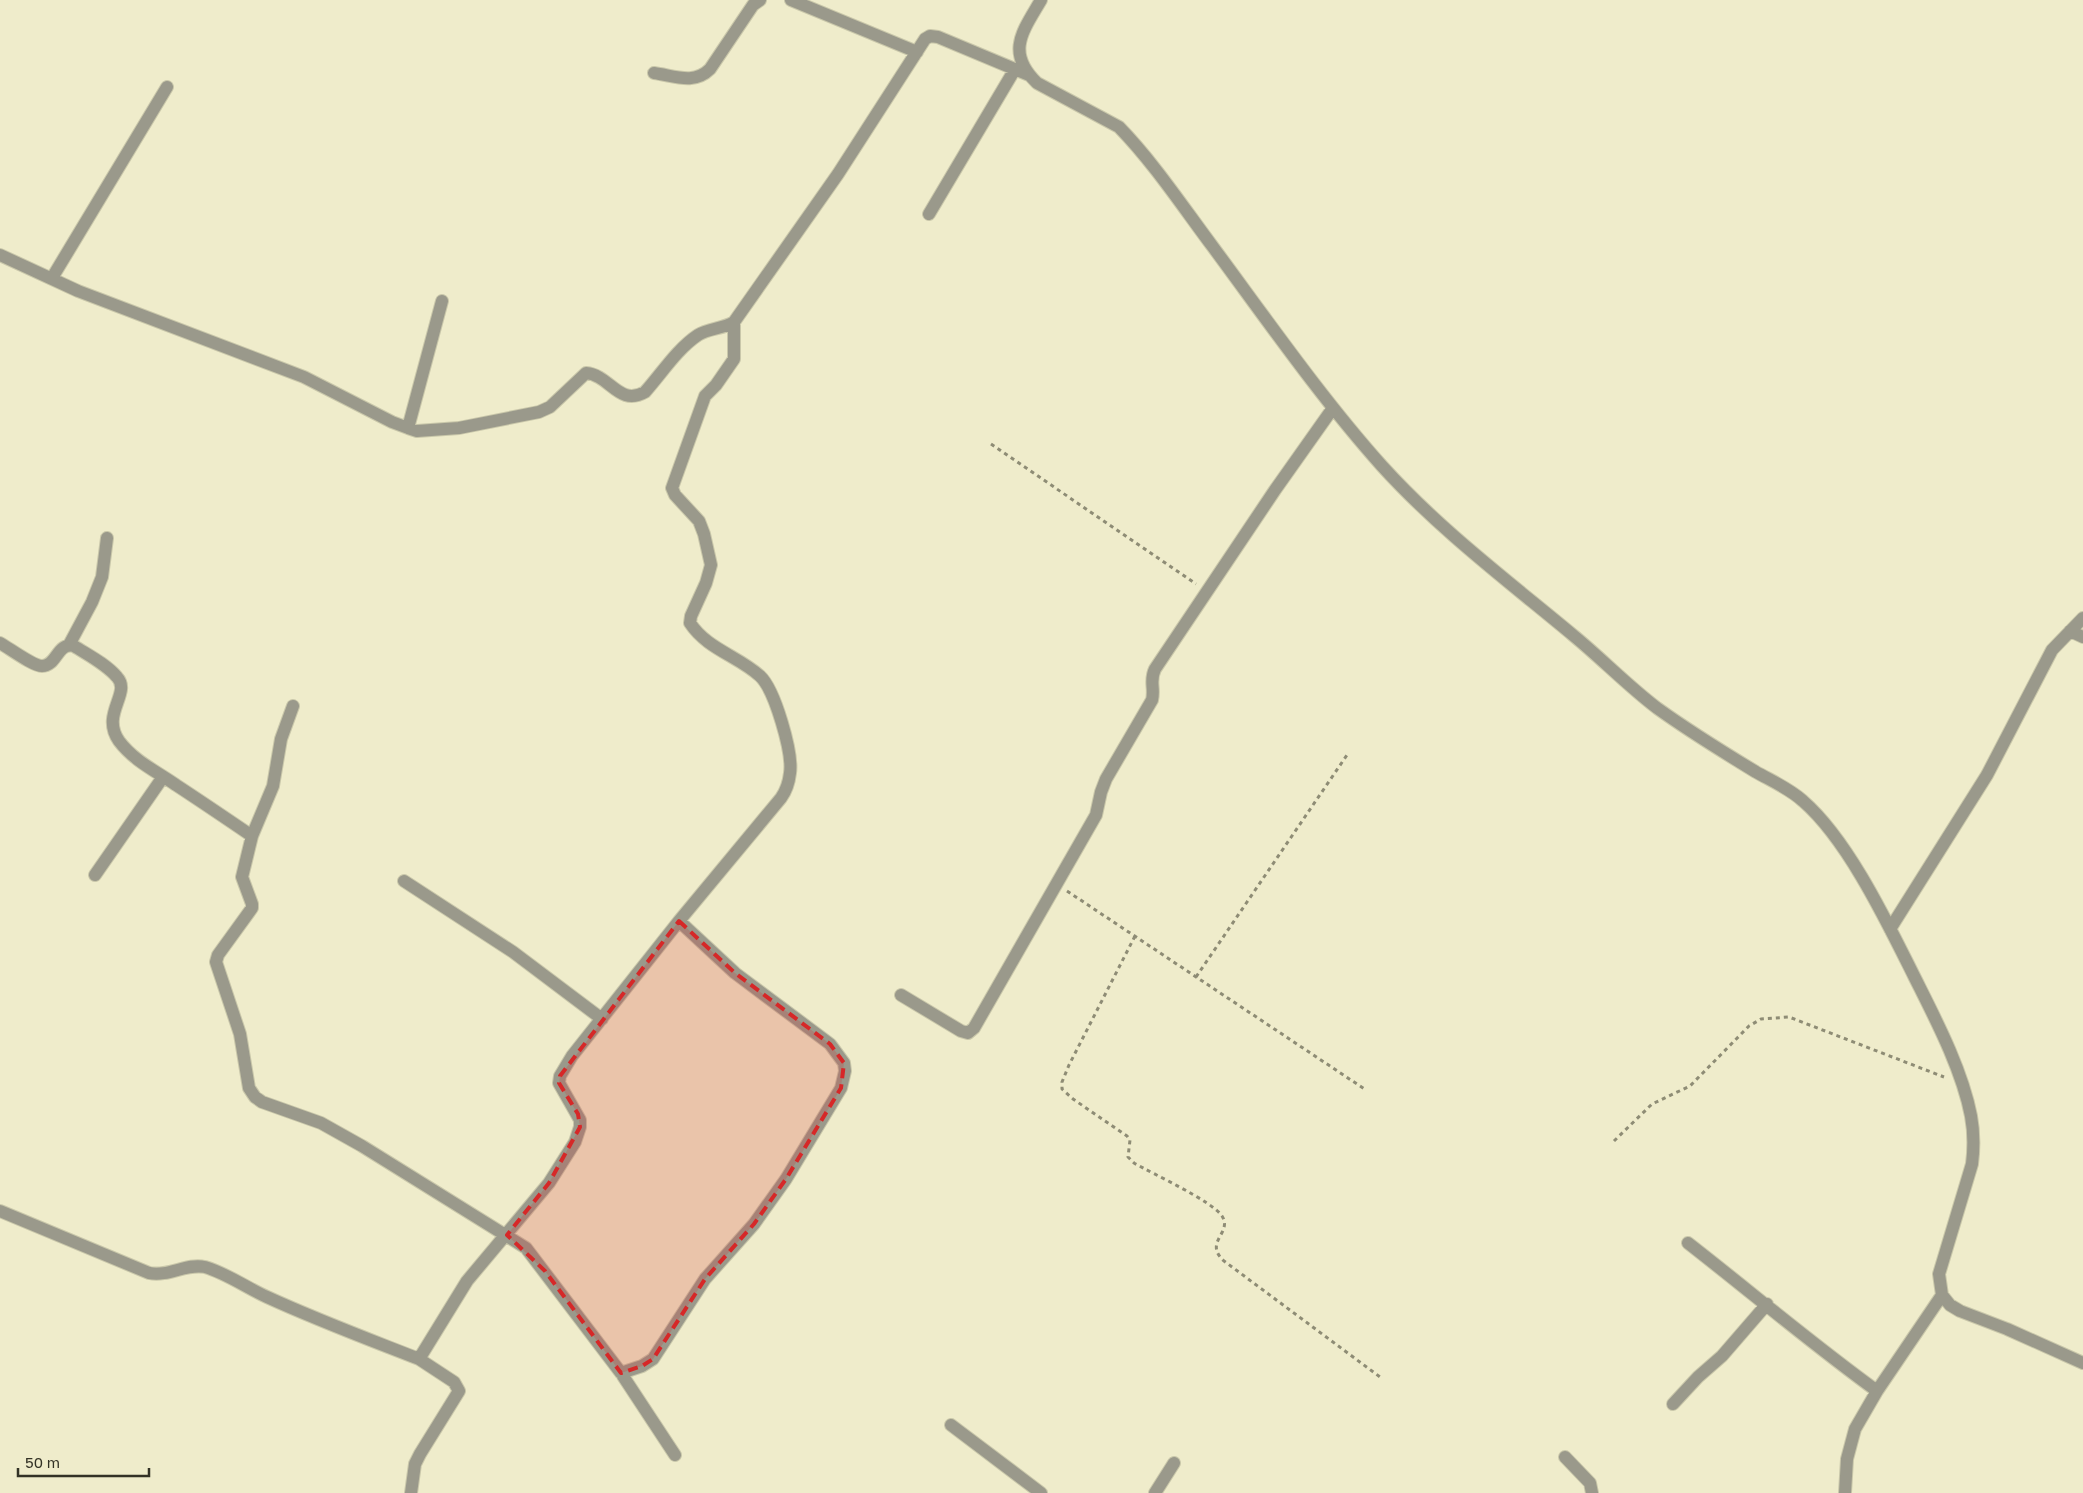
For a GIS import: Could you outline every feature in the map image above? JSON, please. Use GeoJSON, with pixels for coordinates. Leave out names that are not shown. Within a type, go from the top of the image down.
{"type":"FeatureCollection","features":[{"type":"Feature","properties":{"kind":"street"},"geometry":{"type":"LineString","coordinates":[[654,73],[690,79],[703,76],[710,70],[753,5],[760,0]]}},
{"type":"Feature","properties":{"kind":"street"},"geometry":{"type":"LineString","coordinates":[[791,0],[917,52]]}},
{"type":"Feature","properties":{"kind":"street"},"geometry":{"type":"LineString","coordinates":[[1041,0],[1019,42],[1021,58],[1029,75],[1037,83],[1119,127],[1175,196],[1333,408],[1382,466],[1462,544],[1575,637],[1629,685],[1657,708],[1800,798],[1816,813],[1838,841],[1890,930],[1926,1002],[1961,1083],[1971,1116],[1974,1150],[1972,1164],[1939,1274],[1942,1295],[1950,1305],[1960,1311],[2007,1329],[2083,1363]]}},
{"type":"Feature","properties":{"kind":"street"},"geometry":{"type":"LineString","coordinates":[[0,255],[78,291],[304,378],[392,422],[417,431],[460,428],[533,414],[550,407],[586,373],[594,373],[628,397],[637,397],[645,392],[687,344],[700,334],[727,327],[734,322],[838,174],[925,39],[930,36],[938,36],[1029,75]]}},
{"type":"Feature","properties":{"kind":"street"},"geometry":{"type":"LineString","coordinates":[[929,214],[1015,69]]}},
{"type":"Feature","properties":{"kind":"street"},"geometry":{"type":"LineString","coordinates":[[52,278],[166,87]]}},
{"type":"Feature","properties":{"kind":"street"},"geometry":{"type":"LineString","coordinates":[[408,428],[442,301]]}},
{"type":"Feature","properties":{"kind":"street"},"geometry":{"type":"LineString","coordinates":[[419,1359],[467,1282],[549,1183],[575,1142],[580,1127],[580,1120],[559,1083],[560,1076],[572,1056],[785,791],[791,771],[787,745],[771,692],[760,677],[701,637],[690,623],[691,616],[710,575],[711,565],[699,521],[675,495],[672,488],[705,396],[716,385],[734,359],[734,322]]}},
{"type":"Feature","properties":{"kind":"street"},"geometry":{"type":"LineString","coordinates":[[901,995],[961,1031],[971,1032],[987,1008],[1096,815],[1100,792],[1106,779],[1152,700],[1153,694],[1150,678],[1155,668],[1275,490],[1333,408]]}},
{"type":"Feature","properties":{"kind":"street"},"geometry":{"type":"LineString","coordinates":[[0,643],[35,664],[42,666],[50,664],[62,648],[68,645],[92,602],[102,577],[107,538]]}},
{"type":"Feature","properties":{"kind":"street"},"geometry":{"type":"LineString","coordinates":[[1890,930],[1987,775],[2052,650],[2083,618]]}},
{"type":"Feature","properties":{"kind":"street"},"geometry":{"type":"LineString","coordinates":[[2070,631],[2083,637]]}},
{"type":"Feature","properties":{"kind":"street"},"geometry":{"type":"LineString","coordinates":[[68,645],[74,646],[118,677],[121,693],[111,721],[113,730],[127,751],[252,836]]}},
{"type":"Feature","properties":{"kind":"street"},"geometry":{"type":"LineString","coordinates":[[293,706],[281,738],[273,786],[252,836],[242,877],[252,908],[218,955],[216,962],[240,1034],[249,1088],[255,1097],[262,1102],[321,1123],[393,1165],[526,1248],[622,1373],[675,1455]]}},
{"type":"Feature","properties":{"kind":"street"},"geometry":{"type":"LineString","coordinates":[[95,876],[163,777]]}},
{"type":"Feature","properties":{"kind":"street"},"geometry":{"type":"LineString","coordinates":[[404,880],[513,952],[602,1019]]}},
{"type":"Feature","properties":{"kind":"street"},"geometry":{"type":"LineString","coordinates":[[622,1373],[642,1366],[653,1359],[705,1279],[754,1224],[822,1122],[841,1088],[845,1071],[844,1063],[830,1044],[735,973],[679,921]]}},
{"type":"Feature","properties":{"kind":"street"},"geometry":{"type":"LineString","coordinates":[[0,1211],[149,1273],[167,1274],[195,1266],[208,1268],[267,1297],[419,1359],[454,1382],[459,1390],[420,1454],[416,1464],[411,1493]]}},
{"type":"Feature","properties":{"kind":"street"},"geometry":{"type":"LineString","coordinates":[[1688,1243],[1767,1304],[1815,1346],[1876,1391]]}},
{"type":"Feature","properties":{"kind":"street"},"geometry":{"type":"LineString","coordinates":[[1845,1493],[1847,1459],[1855,1428],[1876,1391],[1942,1295]]}},
{"type":"Feature","properties":{"kind":"street"},"geometry":{"type":"LineString","coordinates":[[1674,1404],[1722,1356],[1767,1304]]}},
{"type":"Feature","properties":{"kind":"street"},"geometry":{"type":"LineString","coordinates":[[951,1425],[1041,1493]]}},
{"type":"Feature","properties":{"kind":"street"},"geometry":{"type":"LineString","coordinates":[[1565,1458],[1590,1483],[1592,1493]]}},
{"type":"Feature","properties":{"kind":"street"},"geometry":{"type":"LineString","coordinates":[[1155,1493],[1174,1463]]}},
{"type":"Feature","properties":{"kind":"path"},"geometry":{"type":"LineString","coordinates":[[991,444],[1207,591]]}},
{"type":"Feature","properties":{"kind":"path"},"geometry":{"type":"LineString","coordinates":[[1196,977],[1347,755]]}},
{"type":"Feature","properties":{"kind":"path"},"geometry":{"type":"LineString","coordinates":[[1057,885],[1366,1090]]}},
{"type":"Feature","properties":{"kind":"path"},"geometry":{"type":"LineString","coordinates":[[1135,936],[1069,1065],[1062,1082],[1062,1089],[1073,1099],[1128,1136],[1130,1140],[1128,1157],[1134,1163],[1209,1204],[1222,1216],[1225,1227],[1215,1249],[1217,1255],[1380,1377]]}},
{"type":"Feature","properties":{"kind":"path"},"geometry":{"type":"LineString","coordinates":[[1614,1141],[1652,1104],[1690,1086],[1749,1026],[1761,1019],[1789,1018],[1961,1083]]}},
{"type":"Feature","properties":{"kind":"highlighted area"},"geometry":{"type":"Polygon","coordinates":[[[679,921],[735,973],[830,1044],[844,1063],[841,1088],[786,1179],[754,1224],[705,1279],[653,1359],[642,1366],[621,1373],[545,1271],[507,1235],[549,1183],[580,1127],[578,1114],[559,1083],[560,1076],[679,921]]]}}]}
